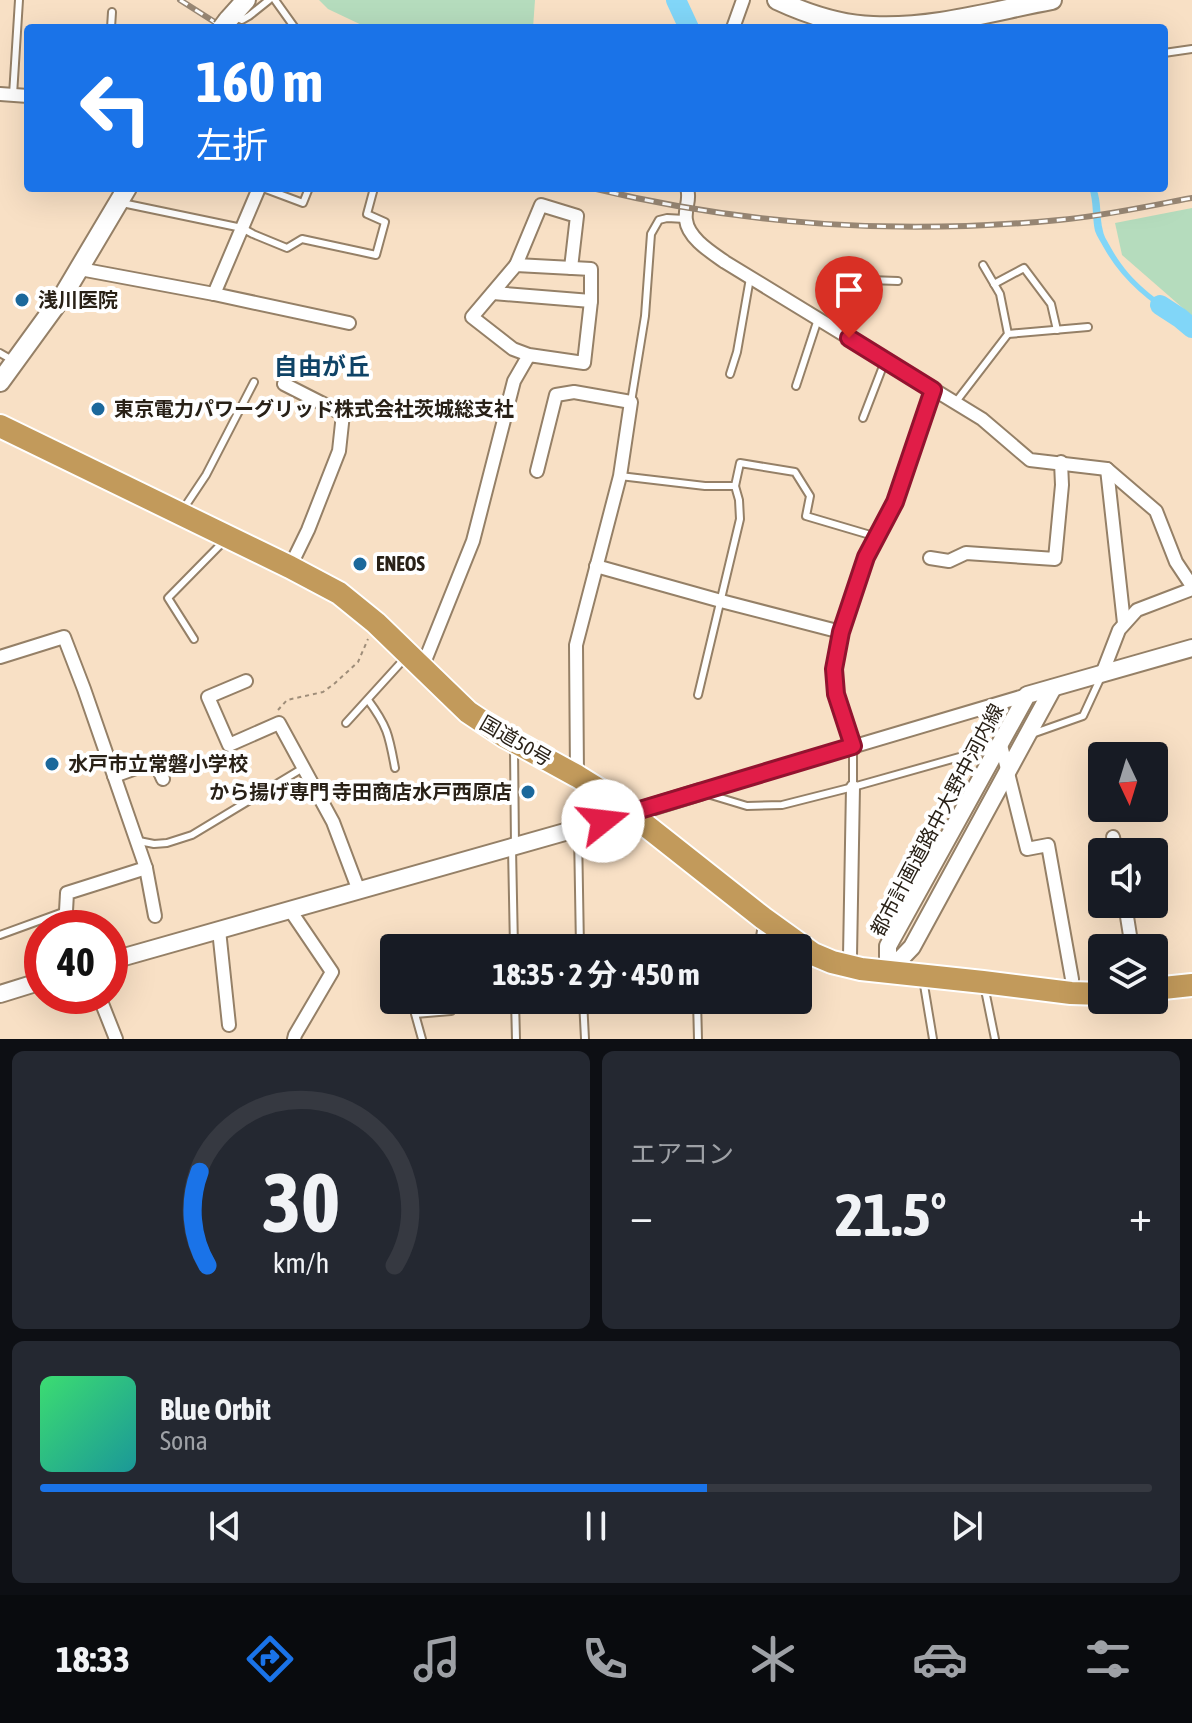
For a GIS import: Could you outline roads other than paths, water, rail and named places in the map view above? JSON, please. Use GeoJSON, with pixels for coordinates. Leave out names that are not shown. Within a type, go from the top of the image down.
{"type":"FeatureCollection","features":[{"type":"Feature","properties":{"kind":"highway","name":"国道50号"},"geometry":{"type":"LineString","coordinates":[[0,426],[290,567],[348,599],[468,712],[514,742],[577,776],[632,813],[813,954],[846,966],[1088,994]]}},
{"type":"Feature","properties":{"kind":"highway"},"geometry":{"type":"LineString","coordinates":[[1168,988],[1192,985]]}},
{"type":"Feature","properties":{"kind":"main road"},"geometry":{"type":"LineString","coordinates":[[227,21],[246,0]]}},
{"type":"Feature","properties":{"kind":"main road"},"geometry":{"type":"LineString","coordinates":[[777,0],[821,17],[855,24]]}},
{"type":"Feature","properties":{"kind":"main road"},"geometry":{"type":"LineString","coordinates":[[923,24],[1052,0]]}},
{"type":"Feature","properties":{"kind":"main road"},"geometry":{"type":"LineString","coordinates":[[0,382],[8,357],[80,269],[123,195]]}},
{"type":"Feature","properties":{"kind":"street"},"geometry":{"type":"LineString","coordinates":[[734,24],[743,0]]}},
{"type":"Feature","properties":{"kind":"street"},"geometry":{"type":"LineString","coordinates":[[214,294],[259,192]]}},
{"type":"Feature","properties":{"kind":"street"},"geometry":{"type":"LineString","coordinates":[[688,192],[685,219],[696,239],[750,278],[982,419],[1030,460],[1107,469],[1156,511],[1176,562],[1192,588],[1137,610],[1119,630],[1102,674]]}},
{"type":"Feature","properties":{"kind":"street"},"geometry":{"type":"LineString","coordinates":[[516,265],[571,268],[591,269],[584,363],[529,355],[513,349],[472,317],[516,265],[541,205],[577,216],[571,268]]}},
{"type":"Feature","properties":{"kind":"street"},"geometry":{"type":"LineString","coordinates":[[80,269],[349,323]]}},
{"type":"Feature","properties":{"kind":"street"},"geometry":{"type":"LineString","coordinates":[[493,293],[591,301]]}},
{"type":"Feature","properties":{"kind":"street"},"geometry":{"type":"LineString","coordinates":[[416,661],[473,541],[514,381],[529,355]]}},
{"type":"Feature","properties":{"kind":"street"},"geometry":{"type":"LineString","coordinates":[[284,384],[343,414],[339,451],[290,567]]}},
{"type":"Feature","properties":{"kind":"street"},"geometry":{"type":"LineString","coordinates":[[537,471],[556,395],[574,392],[631,402],[620,476],[576,645],[577,776]]}},
{"type":"Feature","properties":{"kind":"street"},"geometry":{"type":"LineString","coordinates":[[930,558],[949,561],[966,553],[1055,559],[1062,485],[1061,462]]}},
{"type":"Feature","properties":{"kind":"street"},"geometry":{"type":"LineString","coordinates":[[1107,469],[1124,623]]}},
{"type":"Feature","properties":{"kind":"street"},"geometry":{"type":"LineString","coordinates":[[596,566],[841,632]]}},
{"type":"Feature","properties":{"kind":"street"},"geometry":{"type":"LineString","coordinates":[[0,657],[64,637],[146,868],[155,916]]}},
{"type":"Feature","properties":{"kind":"street"},"geometry":{"type":"LineString","coordinates":[[128,956],[632,813],[1192,648]]}},
{"type":"Feature","properties":{"kind":"street"},"geometry":{"type":"LineString","coordinates":[[246,681],[208,697],[229,745],[279,723],[333,822],[359,891]]}},
{"type":"Feature","properties":{"kind":"street","name":"都市計画道路中大野中河内線"},"geometry":{"type":"LineString","coordinates":[[888,972],[912,947],[1053,688]]}},
{"type":"Feature","properties":{"kind":"street","name":"都市計画道路中大野中河内線"},"geometry":{"type":"LineString","coordinates":[[888,972],[888,946],[1027,695]]}},
{"type":"Feature","properties":{"kind":"street"},"geometry":{"type":"LineString","coordinates":[[1000,745],[1027,849],[1048,845],[1072,979],[1071,993]]}},
{"type":"Feature","properties":{"kind":"street"},"geometry":{"type":"LineString","coordinates":[[114,776],[155,761],[163,779]]}},
{"type":"Feature","properties":{"kind":"street"},"geometry":{"type":"LineString","coordinates":[[846,966],[850,956],[853,787]]}},
{"type":"Feature","properties":{"kind":"street"},"geometry":{"type":"LineString","coordinates":[[66,910],[67,893],[146,868]]}},
{"type":"Feature","properties":{"kind":"street"},"geometry":{"type":"LineString","coordinates":[[290,910],[332,972],[294,1039]]}},
{"type":"Feature","properties":{"kind":"street"},"geometry":{"type":"LineString","coordinates":[[219,930],[229,1025]]}},
{"type":"Feature","properties":{"kind":"street"},"geometry":{"type":"LineString","coordinates":[[0,994],[24,987]]}},
{"type":"Feature","properties":{"kind":"street"},"geometry":{"type":"LineString","coordinates":[[106,1014],[116,1039]]}},
{"type":"Feature","properties":{"kind":"lane"},"geometry":{"type":"LineString","coordinates":[[6,95],[19,0]]}},
{"type":"Feature","properties":{"kind":"lane"},"geometry":{"type":"LineString","coordinates":[[227,21],[242,20],[269,0]]}},
{"type":"Feature","properties":{"kind":"lane"},"geometry":{"type":"LineString","coordinates":[[275,0],[292,24]]}},
{"type":"Feature","properties":{"kind":"lane"},"geometry":{"type":"LineString","coordinates":[[111,24],[112,12]]}},
{"type":"Feature","properties":{"kind":"lane"},"geometry":{"type":"LineString","coordinates":[[1168,52],[1192,49]]}},
{"type":"Feature","properties":{"kind":"lane"},"geometry":{"type":"LineString","coordinates":[[272,192],[303,203],[307,192]]}},
{"type":"Feature","properties":{"kind":"lane"},"geometry":{"type":"LineString","coordinates":[[123,195],[242,228],[287,248],[302,239],[376,255],[385,222],[367,214],[373,192]]}},
{"type":"Feature","properties":{"kind":"lane"},"geometry":{"type":"LineString","coordinates":[[631,402],[645,316],[651,234],[659,220],[685,219]]}},
{"type":"Feature","properties":{"kind":"lane"},"geometry":{"type":"LineString","coordinates":[[983,265],[1000,294],[1008,334]]}},
{"type":"Feature","properties":{"kind":"lane"},"geometry":{"type":"LineString","coordinates":[[994,284],[1024,268],[1051,304],[1057,330]]}},
{"type":"Feature","properties":{"kind":"lane"},"geometry":{"type":"LineString","coordinates":[[730,374],[750,278]]}},
{"type":"Feature","properties":{"kind":"lane"},"geometry":{"type":"LineString","coordinates":[[830,327],[868,280],[898,281]]}},
{"type":"Feature","properties":{"kind":"lane"},"geometry":{"type":"LineString","coordinates":[[796,386],[818,319]]}},
{"type":"Feature","properties":{"kind":"lane"},"geometry":{"type":"LineString","coordinates":[[955,403],[1008,334],[1088,327]]}},
{"type":"Feature","properties":{"kind":"lane"},"geometry":{"type":"LineString","coordinates":[[863,418],[885,361]]}},
{"type":"Feature","properties":{"kind":"lane"},"geometry":{"type":"LineString","coordinates":[[180,514],[210,468],[254,382]]}},
{"type":"Feature","properties":{"kind":"lane"},"geometry":{"type":"LineString","coordinates":[[853,787],[853,746],[836,694],[834,669],[841,632],[861,571],[895,502],[933,390]]}},
{"type":"Feature","properties":{"kind":"lane"},"geometry":{"type":"LineString","coordinates":[[698,695],[740,519],[735,486],[740,463],[795,472],[810,496],[806,516],[877,537]]}},
{"type":"Feature","properties":{"kind":"lane"},"geometry":{"type":"LineString","coordinates":[[620,476],[705,486],[735,486]]}},
{"type":"Feature","properties":{"kind":"lane"},"geometry":{"type":"LineString","coordinates":[[194,639],[168,598],[228,538]]}},
{"type":"Feature","properties":{"kind":"lane"},"geometry":{"type":"LineString","coordinates":[[346,723],[368,700],[416,661]]}},
{"type":"Feature","properties":{"kind":"lane"},"geometry":{"type":"LineString","coordinates":[[700,792],[747,806],[782,805],[1000,745],[1083,716],[1102,674]]}},
{"type":"Feature","properties":{"kind":"lane"},"geometry":{"type":"LineString","coordinates":[[368,700],[389,734],[395,768]]}},
{"type":"Feature","properties":{"kind":"lane"},"geometry":{"type":"LineString","coordinates":[[514,742],[514,934]]}},
{"type":"Feature","properties":{"kind":"lane"},"geometry":{"type":"LineString","coordinates":[[136,841],[167,843],[192,835],[303,768]]}},
{"type":"Feature","properties":{"kind":"lane"},"geometry":{"type":"LineString","coordinates":[[578,828],[580,934]]}},
{"type":"Feature","properties":{"kind":"lane"},"geometry":{"type":"LineString","coordinates":[[760,934],[763,918]]}},
{"type":"Feature","properties":{"kind":"lane"},"geometry":{"type":"LineString","coordinates":[[0,935],[24,926]]}},
{"type":"Feature","properties":{"kind":"lane"},"geometry":{"type":"LineString","coordinates":[[923,976],[933,1039]]}},
{"type":"Feature","properties":{"kind":"lane"},"geometry":{"type":"LineString","coordinates":[[983,982],[995,1039]]}},
{"type":"Feature","properties":{"kind":"lane"},"geometry":{"type":"LineString","coordinates":[[415,1014],[422,1039]]}},
{"type":"Feature","properties":{"kind":"lane"},"geometry":{"type":"LineString","coordinates":[[515,1014],[516,1039]]}},
{"type":"Feature","properties":{"kind":"lane"},"geometry":{"type":"LineString","coordinates":[[584,1014],[585,1039]]}},
{"type":"Feature","properties":{"kind":"lane"},"geometry":{"type":"LineString","coordinates":[[697,1014],[698,1039]]}},
{"type":"Feature","properties":{"kind":"water"},"geometry":{"type":"Polygon","coordinates":[[[1090,192],[1097,192],[1106,240],[1125,269],[1142,287],[1182,316],[1178,320],[1136,288],[1111,259],[1095,231],[1090,192]]]}},
{"type":"Feature","properties":{"kind":"waterway"},"geometry":{"type":"LineString","coordinates":[[676,0],[687,24]]}},
{"type":"Feature","properties":{"kind":"waterway"},"geometry":{"type":"LineString","coordinates":[[1160,305],[1192,328]]}},
{"type":"Feature","properties":{"kind":"railway"},"geometry":{"type":"LineString","coordinates":[[180,0],[218,24]]}},
{"type":"Feature","properties":{"kind":"railway"},"geometry":{"type":"LineString","coordinates":[[610,192],[766,219],[941,227],[1059,220],[1192,198]]}},
{"type":"Feature","properties":{"kind":"place","name":"浅川医院"},"geometry":{"type":"Point","coordinates":[22,300]}},
{"type":"Feature","properties":{"kind":"place","name":"東京電力パワーグリッド株式会社茨城総支社"},"geometry":{"type":"Point","coordinates":[98,409]}},
{"type":"Feature","properties":{"kind":"place","name":"ENEOS"},"geometry":{"type":"Point","coordinates":[360,564]}},
{"type":"Feature","properties":{"kind":"place","name":"水戸市立常磐小学校"},"geometry":{"type":"Point","coordinates":[52,764]}},
{"type":"Feature","properties":{"kind":"place","name":"から揚げ専門 寺田商店水戸西原店"},"geometry":{"type":"Point","coordinates":[528,792]}},
{"type":"Feature","properties":{"kind":"district","name":"自由が丘"},"geometry":{"type":"Point","coordinates":[322,367]}}]}
